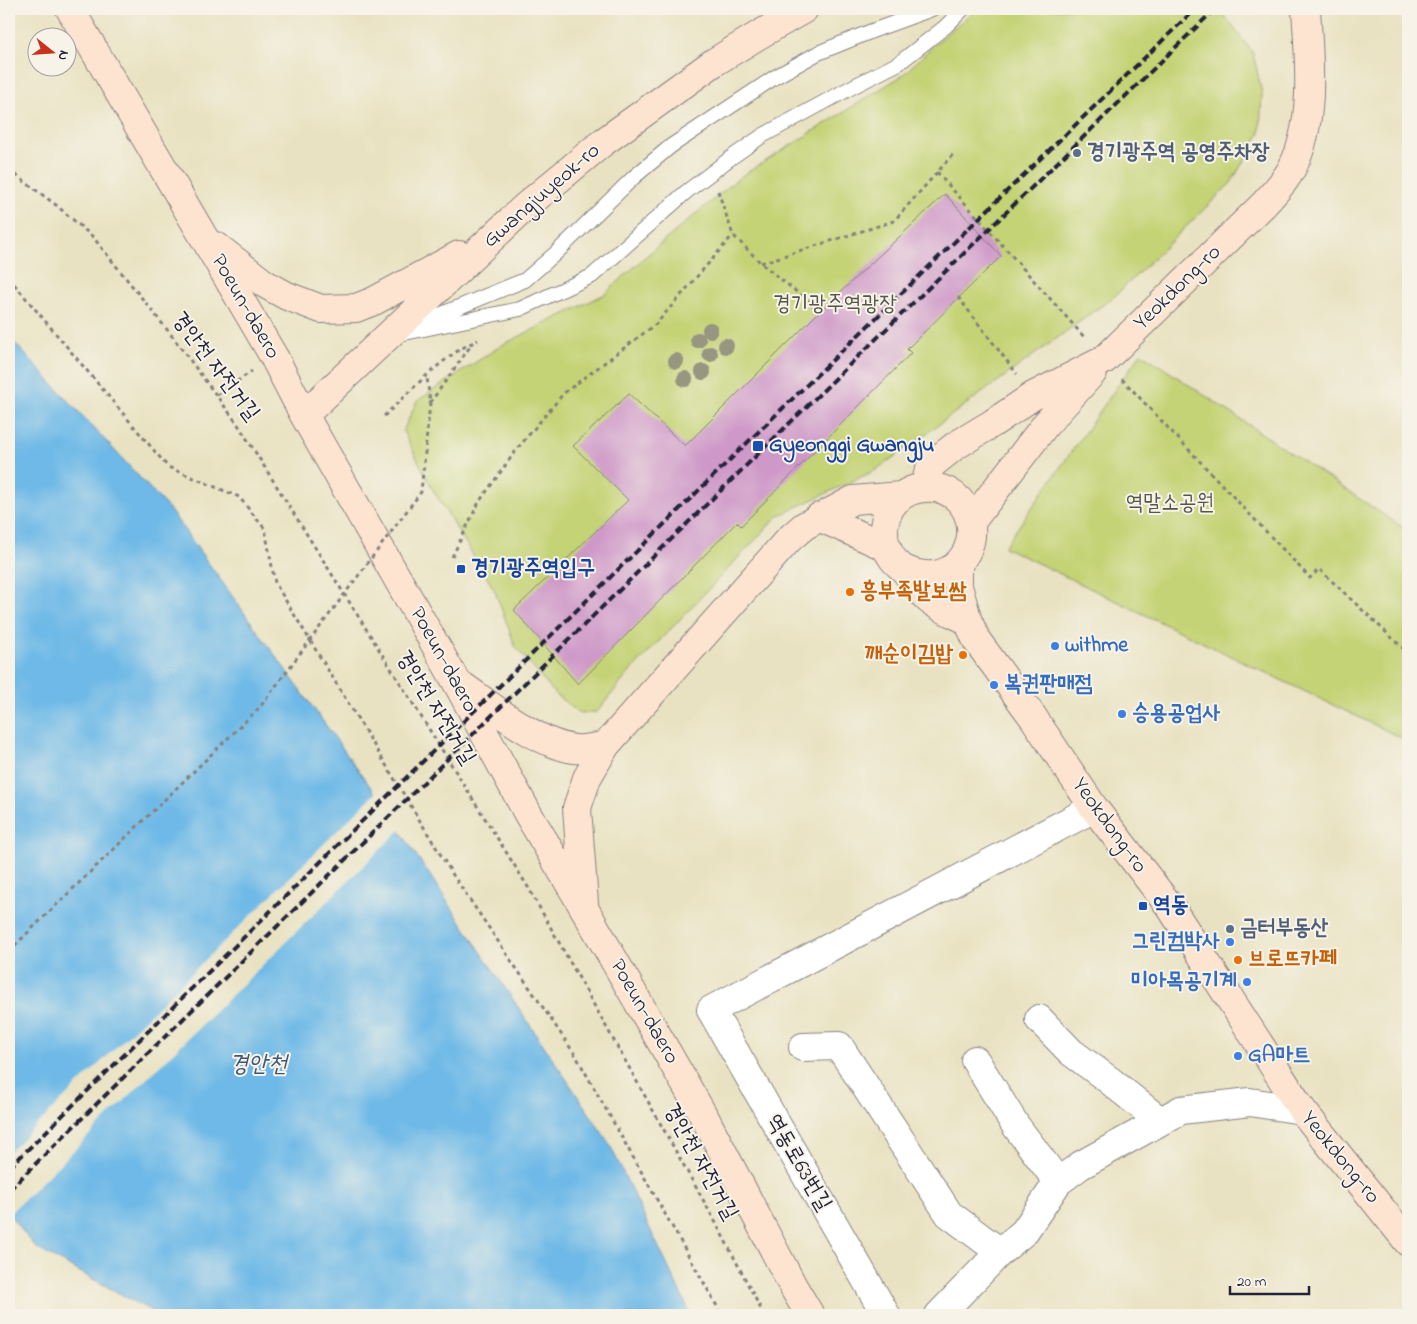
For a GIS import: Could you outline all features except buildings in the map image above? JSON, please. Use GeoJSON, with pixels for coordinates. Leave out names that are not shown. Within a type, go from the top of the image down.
{"type":"FeatureCollection","features":[{"type":"Feature","properties":{"kind":"street","name":"Poeun-daero"},"geometry":{"type":"LineString","coordinates":[[70,9],[274,357],[304,415],[457,682],[528,814],[706,1120],[810,1315]]}},
{"type":"Feature","properties":{"kind":"street","name":"Gwangjuyeok-ro"},"geometry":{"type":"LineString","coordinates":[[304,415],[526,206],[602,143],[714,63],[804,9]]}},
{"type":"Feature","properties":{"kind":"street","name":"Yeokdong-ro"},"geometry":{"type":"LineString","coordinates":[[886,547],[885,519],[891,506],[912,491],[931,466],[954,446],[1033,396],[1104,360],[1281,186],[1300,150],[1305,132],[1309,79],[1306,9]]}},
{"type":"Feature","properties":{"kind":"street"},"geometry":{"type":"LineString","coordinates":[[204,237],[265,284],[287,296],[321,309],[338,309],[356,308],[374,301],[495,235]]}},
{"type":"Feature","properties":{"kind":"street"},"geometry":{"type":"LineString","coordinates":[[971,522],[1046,424],[1104,360]]}},
{"type":"Feature","properties":{"kind":"street"},"geometry":{"type":"LineString","coordinates":[[584,908],[577,808],[587,778],[606,745],[788,540],[804,526],[853,500],[940,488],[955,495],[965,507],[971,522],[972,537],[967,551],[958,563],[946,572],[932,576],[917,574],[904,569]]}},
{"type":"Feature","properties":{"kind":"street"},"geometry":{"type":"LineString","coordinates":[[819,517],[886,547],[893,559],[904,569],[928,599],[968,621]]}},
{"type":"Feature","properties":{"kind":"street","name":"Yeokdong-ro"},"geometry":{"type":"LineString","coordinates":[[958,563],[958,586],[968,621],[977,641],[1033,717],[1094,808],[1171,908],[1302,1110],[1408,1242]]}},
{"type":"Feature","properties":{"kind":"street"},"geometry":{"type":"LineString","coordinates":[[457,682],[532,734],[555,744],[576,749],[606,745]]}},
{"type":"Feature","properties":{"kind":"street","name":"역동로63번길"},"geometry":{"type":"LineString","coordinates":[[886,1315],[711,1010],[1094,808]]}},
{"type":"Feature","properties":{"kind":"street"},"geometry":{"type":"LineString","coordinates":[[1039,1019],[1072,1052],[1160,1121]]}},
{"type":"Feature","properties":{"kind":"street"},"geometry":{"type":"LineString","coordinates":[[803,1047],[839,1046],[949,1214],[1000,1252]]}},
{"type":"Feature","properties":{"kind":"street"},"geometry":{"type":"LineString","coordinates":[[975,1060],[1016,1126],[1058,1182]]}},
{"type":"Feature","properties":{"kind":"street"},"geometry":{"type":"LineString","coordinates":[[940,1315],[1000,1252],[1024,1232],[1058,1182],[1081,1165],[1181,1110],[1250,1102],[1302,1110]]}},
{"type":"Feature","properties":{"kind":"lane"},"geometry":{"type":"LineString","coordinates":[[387,337],[525,280],[556,254],[634,177],[671,146],[775,77],[827,49],[932,9]]}},
{"type":"Feature","properties":{"kind":"lane"},"geometry":{"type":"LineString","coordinates":[[387,337],[520,309],[592,276],[686,192],[732,157],[762,136],[899,63],[945,27],[963,9]]}},
{"type":"Feature","properties":{"kind":"path"},"geometry":{"type":"LineString","coordinates":[[761,262],[894,221],[955,152]]}},
{"type":"Feature","properties":{"kind":"path","name":"경안천 자전거길"},"geometry":{"type":"LineString","coordinates":[[9,170],[56,205],[93,237],[170,332],[243,431],[528,887],[716,1223],[764,1315]]}},
{"type":"Feature","properties":{"kind":"path"},"geometry":{"type":"LineString","coordinates":[[937,172],[1104,360],[1310,578],[1319,569],[1408,652]]}},
{"type":"Feature","properties":{"kind":"path"},"geometry":{"type":"LineString","coordinates":[[717,188],[733,235],[761,262],[820,311]]}},
{"type":"Feature","properties":{"kind":"path"},"geometry":{"type":"LineString","coordinates":[[452,557],[479,502],[517,449],[564,394],[656,324],[733,235]]}},
{"type":"Feature","properties":{"kind":"path"},"geometry":{"type":"LineString","coordinates":[[9,278],[168,467],[239,497],[265,529],[275,583],[453,876],[576,1056],[722,1315]]}},
{"type":"Feature","properties":{"kind":"path"},"geometry":{"type":"LineString","coordinates":[[958,297],[1033,396]]}},
{"type":"Feature","properties":{"kind":"path"},"geometry":{"type":"LineString","coordinates":[[430,402],[473,342]]}},
{"type":"Feature","properties":{"kind":"path"},"geometry":{"type":"LineString","coordinates":[[216,395],[274,357]]}},
{"type":"Feature","properties":{"kind":"path"},"geometry":{"type":"LineString","coordinates":[[9,951],[260,707],[422,492],[430,402],[427,377]]}},
{"type":"Feature","properties":{"kind":"path"},"geometry":{"type":"LineString","coordinates":[[9,1309],[13,1315]]}},
{"type":"Feature","properties":{"kind":"green space","name":"경기광주역광장"},"geometry":{"type":"Polygon","coordinates":[[[976,9],[1216,9],[1224,15],[1253,53],[1262,93],[1260,133],[1231,183],[1115,296],[876,470],[778,516],[628,674],[597,712],[579,713],[555,694],[515,646],[495,591],[433,490],[403,431],[417,401],[502,345],[605,294],[646,256],[740,177],[903,75],[935,44],[976,9]]]}},
{"type":"Feature","properties":{"kind":"green space","name":"역말소공원"},"geometry":{"type":"Polygon","coordinates":[[[1141,353],[1408,531],[1408,741],[1004,547],[1141,353]]]}},
{"type":"Feature","properties":{"kind":"water","name":"경안천"},"geometry":{"type":"Polygon","coordinates":[[[9,337],[169,509],[372,789],[609,1143],[691,1315],[159,1315],[36,1248],[9,1214],[9,337]]]}},
{"type":"Feature","properties":{"kind":"pier"},"geometry":{"type":"Polygon","coordinates":[[[377,792],[402,828],[9,1214],[9,1152],[377,792]]]}},
{"type":"Feature","properties":{"kind":"railway"},"geometry":{"type":"LineString","coordinates":[[9,1168],[751,439],[1195,9]]}},
{"type":"Feature","properties":{"kind":"railway"},"geometry":{"type":"LineString","coordinates":[[9,1190],[761,451],[1215,9]]}},
{"type":"Feature","properties":{"kind":"place","name":"경기광주역 공영주차장"},"geometry":{"type":"Point","coordinates":[1077,153]}},
{"type":"Feature","properties":{"kind":"place","name":"Gyeonggi Gwangju"},"geometry":{"type":"Point","coordinates":[758,446]}},
{"type":"Feature","properties":{"kind":"place","name":"경기광주역입구"},"geometry":{"type":"Point","coordinates":[461,569]}},
{"type":"Feature","properties":{"kind":"place","name":"흥부족발보쌈"},"geometry":{"type":"Point","coordinates":[850,592]}},
{"type":"Feature","properties":{"kind":"place","name":"withme"},"geometry":{"type":"Point","coordinates":[1055,646]}},
{"type":"Feature","properties":{"kind":"place","name":"깨순이김밥"},"geometry":{"type":"Point","coordinates":[963,655]}},
{"type":"Feature","properties":{"kind":"place","name":"복권판매점"},"geometry":{"type":"Point","coordinates":[994,685]}},
{"type":"Feature","properties":{"kind":"place","name":"승용공업사"},"geometry":{"type":"Point","coordinates":[1122,714]}},
{"type":"Feature","properties":{"kind":"place","name":"역동"},"geometry":{"type":"Point","coordinates":[1143,906]}},
{"type":"Feature","properties":{"kind":"place","name":"금터부동산"},"geometry":{"type":"Point","coordinates":[1230,929]}},
{"type":"Feature","properties":{"kind":"place","name":"그린컴박사"},"geometry":{"type":"Point","coordinates":[1230,942]}},
{"type":"Feature","properties":{"kind":"place","name":"브로뜨카페"},"geometry":{"type":"Point","coordinates":[1238,960]}},
{"type":"Feature","properties":{"kind":"place","name":"미아목공기계"},"geometry":{"type":"Point","coordinates":[1247,982]}},
{"type":"Feature","properties":{"kind":"place","name":"GA마트"},"geometry":{"type":"Point","coordinates":[1238,1056]}}]}
